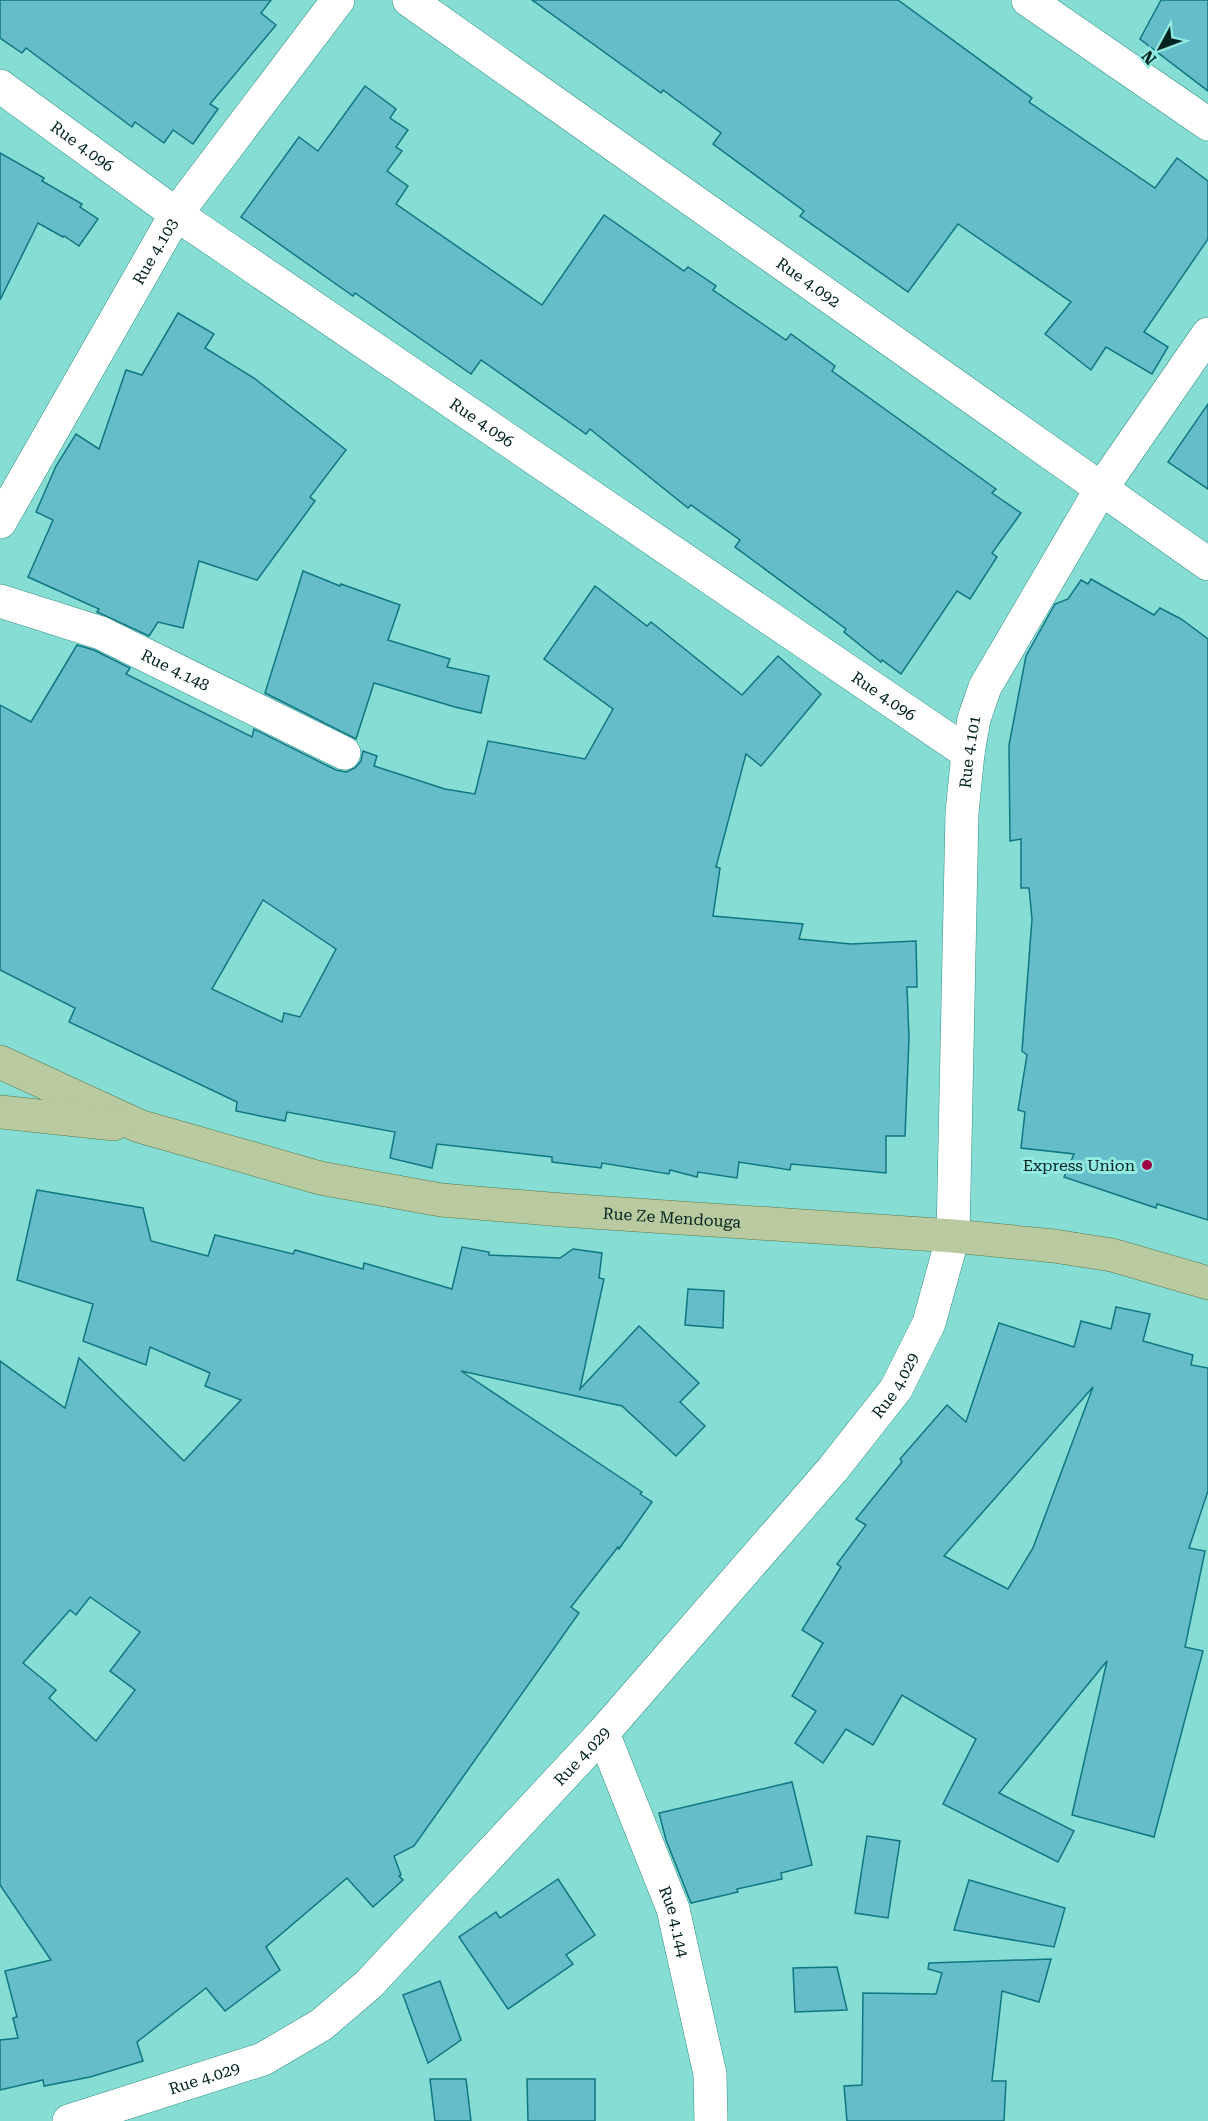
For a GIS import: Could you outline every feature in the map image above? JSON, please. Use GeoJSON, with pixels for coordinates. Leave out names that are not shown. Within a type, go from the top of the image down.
{"type":"FeatureCollection","features":[{"type":"Feature","properties":{"kind":"main road","name":"Rue Ze Mendouga"},"geometry":{"type":"LineString","coordinates":[[0,1062],[140,1126],[320,1178],[441,1200],[953,1236],[1054,1246],[1112,1255],[1208,1283]]}},
{"type":"Feature","properties":{"kind":"main road","name":"Rue Ze Mendouga"},"geometry":{"type":"LineString","coordinates":[[0,1112],[140,1126]]}},
{"type":"Feature","properties":{"kind":"street","name":"Rue 4.103"},"geometry":{"type":"LineString","coordinates":[[0,522],[177,214],[338,0]]}},
{"type":"Feature","properties":{"kind":"street","name":"Rue 4.092"},"geometry":{"type":"LineString","coordinates":[[409,0],[1208,564]]}},
{"type":"Feature","properties":{"kind":"street"},"geometry":{"type":"LineString","coordinates":[[1029,0],[1208,124]]}},
{"type":"Feature","properties":{"kind":"street","name":"Rue 4.096"},"geometry":{"type":"LineString","coordinates":[[0,86],[177,214],[968,753]]}},
{"type":"Feature","properties":{"kind":"street","name":"Rue 4.101"},"geometry":{"type":"LineString","coordinates":[[953,1236],[962,813],[974,719],[985,687],[1101,489],[1208,334]]}},
{"type":"Feature","properties":{"kind":"street","name":"Rue 4.148"},"geometry":{"type":"LineString","coordinates":[[0,601],[101,633],[344,753]]}},
{"type":"Feature","properties":{"kind":"street","name":"Rue 4.029"},"geometry":{"type":"LineString","coordinates":[[69,2121],[262,2060],[321,2025],[369,1984],[603,1733],[833,1469],[896,1389],[929,1323],[953,1236]]}},
{"type":"Feature","properties":{"kind":"street","name":"Rue 4.144"},"geometry":{"type":"LineString","coordinates":[[603,1733],[673,1909],[710,2074],[711,2121]]}},
{"type":"Feature","properties":{"kind":"building"},"geometry":{"type":"Polygon","coordinates":[[[0,0],[271,0],[261,13],[276,25],[210,104],[218,109],[193,144],[173,130],[164,143],[135,122],[132,127],[26,48],[22,53],[0,38],[0,0]]]}},
{"type":"Feature","properties":{"kind":"building"},"geometry":{"type":"Polygon","coordinates":[[[532,0],[898,0],[1032,98],[1029,102],[1155,188],[1177,158],[1208,181],[1208,239],[1144,332],[1168,347],[1152,374],[1106,347],[1091,370],[1045,334],[1071,302],[958,224],[908,292],[800,216],[804,211],[713,144],[721,133],[663,90],[661,93],[532,0]]]}},
{"type":"Feature","properties":{"kind":"building"},"geometry":{"type":"Polygon","coordinates":[[[1161,0],[1208,0],[1208,91],[1140,39],[1161,0]]]}},
{"type":"Feature","properties":{"kind":"building"},"geometry":{"type":"Polygon","coordinates":[[[365,86],[396,109],[390,118],[408,130],[396,147],[402,151],[387,171],[408,186],[396,204],[542,305],[604,215],[684,271],[688,267],[716,286],[713,290],[786,340],[791,334],[835,366],[832,371],[996,489],[992,493],[1021,513],[992,553],[997,557],[970,599],[957,591],[901,674],[882,660],[881,662],[844,632],[846,629],[735,547],[740,540],[691,505],[688,508],[590,429],[586,434],[481,360],[471,374],[355,293],[353,296],[241,217],[299,137],[318,151],[365,86]]]}},
{"type":"Feature","properties":{"kind":"building"},"geometry":{"type":"Polygon","coordinates":[[[0,153],[44,178],[42,181],[82,204],[80,207],[98,219],[79,246],[38,223],[0,300],[0,153]]]}},
{"type":"Feature","properties":{"kind":"building"},"geometry":{"type":"Polygon","coordinates":[[[178,313],[214,334],[205,348],[254,378],[346,450],[310,497],[315,501],[257,580],[199,561],[183,628],[158,622],[149,636],[97,612],[99,609],[28,577],[53,520],[36,512],[56,466],[76,434],[99,449],[126,370],[142,375],[178,313]]]}},
{"type":"Feature","properties":{"kind":"building"},"geometry":{"type":"Polygon","coordinates":[[[1208,404],[1208,489],[1168,462],[1208,404]]]}},
{"type":"Feature","properties":{"kind":"building"},"geometry":{"type":"Polygon","coordinates":[[[303,571],[340,586],[341,584],[400,605],[388,640],[450,659],[447,667],[489,676],[481,713],[374,683],[356,739],[265,693],[303,571]]]}},
{"type":"Feature","properties":{"kind":"building"},"geometry":{"type":"Polygon","coordinates":[[[1091,579],[1154,615],[1160,608],[1181,619],[1208,639],[1208,1220],[1157,1204],[1156,1208],[1064,1177],[1074,1154],[1021,1148],[1025,1112],[1018,1110],[1027,1055],[1022,1051],[1032,919],[1029,888],[1021,888],[1021,839],[1010,841],[1009,745],[1026,656],[1055,604],[1068,599],[1081,580],[1088,584],[1091,579]]]}},
{"type":"Feature","properties":{"kind":"building"},"geometry":{"type":"Polygon","coordinates":[[[595,586],[647,626],[651,622],[742,695],[778,656],[821,694],[761,766],[746,754],[716,867],[720,868],[713,916],[803,924],[799,939],[851,944],[916,941],[917,987],[907,987],[909,1038],[905,1136],[886,1136],[886,1173],[791,1164],[790,1170],[739,1162],[737,1178],[698,1172],[697,1177],[670,1170],[669,1174],[602,1163],[601,1168],[552,1162],[552,1157],[437,1144],[432,1168],[390,1158],[395,1132],[287,1112],[285,1121],[236,1111],[237,1102],[69,1022],[75,1008],[0,970],[0,705],[31,722],[77,645],[94,650],[130,668],[126,674],[252,737],[254,729],[336,770],[346,772],[355,768],[361,761],[363,751],[377,756],[374,766],[445,789],[475,794],[488,741],[585,759],[613,709],[544,659],[595,586]],[[263,900],[212,989],[282,1022],[284,1013],[300,1017],[336,949],[263,900]]]}},
{"type":"Feature","properties":{"kind":"building"},"geometry":{"type":"Polygon","coordinates":[[[37,1190],[143,1208],[151,1241],[208,1256],[215,1235],[293,1254],[295,1250],[363,1269],[364,1263],[452,1289],[462,1247],[489,1252],[489,1255],[560,1258],[573,1249],[602,1253],[599,1278],[604,1279],[580,1389],[639,1326],[699,1383],[680,1402],[705,1426],[676,1456],[622,1406],[461,1371],[642,1492],[640,1494],[652,1502],[619,1549],[618,1547],[571,1607],[579,1613],[414,1846],[394,1856],[401,1875],[399,1876],[403,1880],[373,1907],[347,1878],[266,1947],[280,1970],[225,2011],[206,1988],[137,2042],[143,2061],[90,2077],[44,2086],[43,2080],[0,2090],[0,2040],[18,2038],[13,2018],[17,2017],[5,1971],[51,1960],[0,1885],[0,1361],[65,1408],[79,1358],[184,1461],[241,1400],[205,1386],[210,1373],[150,1347],[146,1365],[83,1341],[93,1304],[17,1280],[37,1190]],[[90,1597],[76,1615],[70,1610],[23,1663],[56,1690],[49,1698],[96,1741],[135,1690],[110,1671],[140,1632],[90,1597]]]}},
{"type":"Feature","properties":{"kind":"building"},"geometry":{"type":"Polygon","coordinates":[[[688,1289],[724,1291],[723,1328],[685,1325],[688,1289]]]}},
{"type":"Feature","properties":{"kind":"building"},"geometry":{"type":"Polygon","coordinates":[[[1116,1307],[1150,1314],[1143,1341],[1193,1355],[1191,1365],[1208,1368],[1208,1491],[1189,1548],[1205,1551],[1185,1647],[1203,1651],[1154,1837],[1072,1815],[1107,1661],[999,1793],[1074,1831],[1058,1862],[943,1804],[976,1739],[902,1695],[873,1745],[846,1729],[823,1763],[795,1743],[816,1711],[792,1696],[823,1643],[802,1630],[841,1567],[837,1564],[866,1525],[856,1519],[902,1462],[900,1459],[947,1405],[966,1422],[999,1323],[1074,1347],[1081,1321],[1111,1329],[1116,1307]],[[1093,1387],[944,1556],[1008,1589],[1033,1548],[1093,1387]]]}},
{"type":"Feature","properties":{"kind":"building"},"geometry":{"type":"Polygon","coordinates":[[[792,1782],[812,1865],[781,1873],[782,1879],[737,1889],[738,1892],[691,1903],[666,1840],[659,1813],[792,1782]]]}},
{"type":"Feature","properties":{"kind":"building"},"geometry":{"type":"Polygon","coordinates":[[[867,1836],[900,1841],[888,1918],[855,1913],[867,1836]]]}},
{"type":"Feature","properties":{"kind":"building"},"geometry":{"type":"Polygon","coordinates":[[[558,1879],[595,1935],[566,1955],[573,1964],[508,2009],[459,1937],[496,1912],[500,1918],[558,1879]]]}},
{"type":"Feature","properties":{"kind":"building"},"geometry":{"type":"Polygon","coordinates":[[[969,1880],[1065,1908],[1054,1947],[954,1930],[969,1880]]]}},
{"type":"Feature","properties":{"kind":"building"},"geometry":{"type":"Polygon","coordinates":[[[1051,1959],[1039,2002],[1002,1991],[992,2081],[1006,2081],[1004,2121],[847,2121],[844,2086],[862,2085],[863,1993],[936,1994],[942,1973],[928,1969],[929,1963],[1051,1959]]]}},
{"type":"Feature","properties":{"kind":"building"},"geometry":{"type":"Polygon","coordinates":[[[837,1967],[847,2010],[795,2012],[793,1968],[837,1967]]]}},
{"type":"Feature","properties":{"kind":"building"},"geometry":{"type":"Polygon","coordinates":[[[440,1981],[461,2040],[428,2063],[403,1995],[440,1981]]]}},
{"type":"Feature","properties":{"kind":"building"},"geometry":{"type":"Polygon","coordinates":[[[430,2079],[466,2079],[471,2121],[435,2121],[430,2079]]]}},
{"type":"Feature","properties":{"kind":"building"},"geometry":{"type":"Polygon","coordinates":[[[527,2079],[595,2079],[595,2121],[528,2121],[527,2079]]]}},
{"type":"Feature","properties":{"kind":"place","name":"Express Union"},"geometry":{"type":"Point","coordinates":[1147,1165]}}]}
